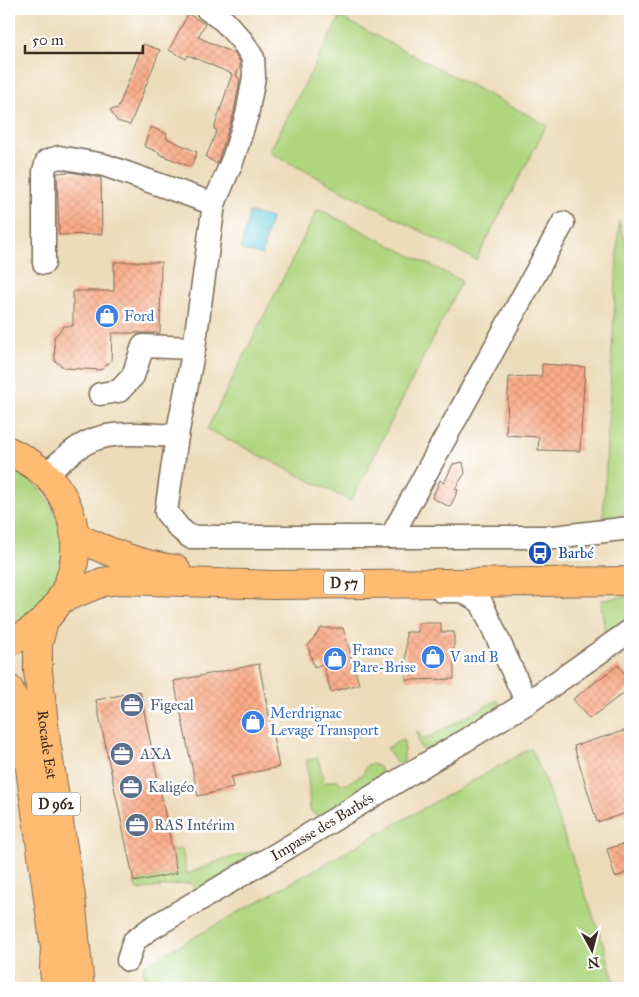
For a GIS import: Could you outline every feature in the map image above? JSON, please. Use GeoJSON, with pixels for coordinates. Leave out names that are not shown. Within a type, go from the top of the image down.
{"type":"FeatureCollection","features":[{"type":"Feature","properties":{"kind":"main road"},"geometry":{"type":"LineString","coordinates":[[9,451],[28,460],[46,474],[61,492],[71,514],[76,537],[75,559],[70,580],[61,599],[44,621],[21,637],[9,642]]}},
{"type":"Feature","properties":{"kind":"main road","name":"D 57"},"geometry":{"type":"LineString","coordinates":[[76,537],[121,557],[157,566],[202,571],[627,571]]}},
{"type":"Feature","properties":{"kind":"main road","name":"D 57"},"geometry":{"type":"LineString","coordinates":[[61,599],[103,582],[119,580],[201,584],[311,584],[627,571]]}},
{"type":"Feature","properties":{"kind":"main road","name":"Rocade Est"},"geometry":{"type":"LineString","coordinates":[[44,621],[38,644],[38,670],[46,742],[71,897],[80,988]]}},
{"type":"Feature","properties":{"kind":"main road","name":"Rocade Est"},"geometry":{"type":"LineString","coordinates":[[9,689],[18,706],[27,746],[55,948],[55,978]]}},
{"type":"Feature","properties":{"kind":"main road"},"geometry":{"type":"LineString","coordinates":[[9,722],[22,759],[48,949],[55,978]]}},
{"type":"Feature","properties":{"kind":"street"},"geometry":{"type":"LineString","coordinates":[[207,9],[224,21],[243,42],[253,58],[254,77],[247,115],[214,204],[194,348],[177,436],[159,496],[166,512],[179,528],[190,538],[554,537],[630,528]]}},
{"type":"Feature","properties":{"kind":"street"},"geometry":{"type":"LineString","coordinates":[[44,263],[44,171],[47,161],[58,157],[104,165],[214,204]]}},
{"type":"Feature","properties":{"kind":"street"},"geometry":{"type":"LineString","coordinates":[[391,537],[563,224]]}},
{"type":"Feature","properties":{"kind":"street"},"geometry":{"type":"LineString","coordinates":[[100,394],[118,391],[133,376],[143,346],[194,348]]}},
{"type":"Feature","properties":{"kind":"street"},"geometry":{"type":"LineString","coordinates":[[46,474],[80,447],[96,439],[118,433],[177,436]]}},
{"type":"Feature","properties":{"kind":"street"},"geometry":{"type":"LineString","coordinates":[[311,584],[462,592],[476,598],[481,602],[527,703]]}},
{"type":"Feature","properties":{"kind":"street","name":"Impasse des Barbés"},"geometry":{"type":"LineString","coordinates":[[128,960],[134,941],[150,929],[527,703],[630,631]]}},
{"type":"Feature","properties":{"kind":"green space"},"geometry":{"type":"Polygon","coordinates":[[[340,17],[547,125],[476,260],[269,152],[340,17]]]}},
{"type":"Feature","properties":{"kind":"green space"},"geometry":{"type":"Polygon","coordinates":[[[318,209],[462,281],[351,501],[207,429],[318,209]]]}},
{"type":"Feature","properties":{"kind":"green space"},"geometry":{"type":"Polygon","coordinates":[[[619,221],[630,259],[630,517],[603,521],[619,221]]]}},
{"type":"Feature","properties":{"kind":"green space"},"geometry":{"type":"Polygon","coordinates":[[[9,468],[30,480],[47,499],[56,516],[61,535],[62,553],[58,572],[51,589],[40,604],[26,617],[9,627],[9,468]]]}},
{"type":"Feature","properties":{"kind":"green space"},"geometry":{"type":"Polygon","coordinates":[[[630,597],[630,615],[605,634],[601,602],[602,600],[630,597]]]}},
{"type":"Feature","properties":{"kind":"green space"},"geometry":{"type":"Polygon","coordinates":[[[497,700],[502,709],[427,752],[419,746],[417,731],[424,740],[497,700]]]}},
{"type":"Feature","properties":{"kind":"green space"},"geometry":{"type":"Polygon","coordinates":[[[401,740],[404,741],[404,766],[395,761],[387,748],[401,740]]]}},
{"type":"Feature","properties":{"kind":"green space"},"geometry":{"type":"Polygon","coordinates":[[[531,748],[543,776],[604,946],[616,988],[147,988],[143,966],[531,748]]]}},
{"type":"Feature","properties":{"kind":"green space"},"geometry":{"type":"Polygon","coordinates":[[[318,758],[324,783],[337,780],[343,785],[346,784],[363,774],[367,765],[372,764],[379,767],[384,777],[323,816],[317,815],[310,810],[307,760],[318,758]]]}},
{"type":"Feature","properties":{"kind":"green space"},"geometry":{"type":"Polygon","coordinates":[[[182,849],[187,874],[221,860],[262,851],[195,892],[189,883],[137,890],[134,882],[177,873],[172,850],[182,849]]]}},
{"type":"Feature","properties":{"kind":"water"},"geometry":{"type":"Polygon","coordinates":[[[249,212],[271,218],[262,255],[241,250],[249,212]]]}},
{"type":"Feature","properties":{"kind":"building"},"geometry":{"type":"Polygon","coordinates":[[[188,14],[205,24],[198,37],[235,54],[240,62],[236,76],[240,79],[234,112],[217,164],[206,157],[217,130],[214,129],[232,74],[188,55],[186,59],[169,50],[188,14]]]}},
{"type":"Feature","properties":{"kind":"building"},"geometry":{"type":"Polygon","coordinates":[[[143,44],[160,50],[130,125],[117,121],[110,110],[118,108],[143,44]]]}},
{"type":"Feature","properties":{"kind":"building"},"geometry":{"type":"Polygon","coordinates":[[[151,127],[167,134],[166,138],[197,152],[191,167],[144,146],[151,127]]]}},
{"type":"Feature","properties":{"kind":"building"},"geometry":{"type":"Polygon","coordinates":[[[71,172],[101,178],[102,234],[59,235],[57,173],[71,172]]]}},
{"type":"Feature","properties":{"kind":"building"},"geometry":{"type":"Polygon","coordinates":[[[114,262],[161,262],[160,333],[112,333],[111,361],[101,370],[65,368],[55,361],[54,337],[64,326],[73,326],[73,291],[114,291],[114,262]]]}},
{"type":"Feature","properties":{"kind":"building"},"geometry":{"type":"Polygon","coordinates":[[[542,364],[585,367],[580,451],[538,450],[539,437],[506,435],[509,377],[542,376],[542,364]]]}},
{"type":"Feature","properties":{"kind":"building"},"geometry":{"type":"Polygon","coordinates":[[[463,462],[465,473],[455,489],[458,490],[450,507],[432,498],[440,480],[444,483],[453,464],[463,462]]]}},
{"type":"Feature","properties":{"kind":"building"},"geometry":{"type":"Polygon","coordinates":[[[418,623],[441,623],[441,632],[454,632],[454,679],[406,680],[406,632],[418,632],[418,623]]]}},
{"type":"Feature","properties":{"kind":"building"},"geometry":{"type":"Polygon","coordinates":[[[321,628],[343,628],[359,684],[331,692],[323,664],[314,667],[308,646],[321,628]]]}},
{"type":"Feature","properties":{"kind":"building"},"geometry":{"type":"Polygon","coordinates":[[[259,664],[279,767],[231,777],[233,788],[198,796],[174,681],[259,664]]]}},
{"type":"Feature","properties":{"kind":"building"},"geometry":{"type":"Polygon","coordinates":[[[618,665],[630,681],[630,688],[589,719],[573,699],[618,665]]]}},
{"type":"Feature","properties":{"kind":"building"},"geometry":{"type":"Polygon","coordinates":[[[140,691],[177,873],[134,882],[96,700],[140,691]]]}},
{"type":"Feature","properties":{"kind":"building"},"geometry":{"type":"Polygon","coordinates":[[[630,729],[630,812],[597,822],[574,746],[630,729]]]}},
{"type":"Feature","properties":{"kind":"building"},"geometry":{"type":"Polygon","coordinates":[[[630,842],[630,872],[615,877],[607,849],[630,842]]]}},
{"type":"Feature","properties":{"kind":"place","name":"Ford"},"geometry":{"type":"Point","coordinates":[107,316]}},
{"type":"Feature","properties":{"kind":"place","name":"Barbé"},"geometry":{"type":"Point","coordinates":[540,553]}},
{"type":"Feature","properties":{"kind":"place","name":"V and B"},"geometry":{"type":"Point","coordinates":[433,657]}},
{"type":"Feature","properties":{"kind":"place","name":"France Pare-Brise"},"geometry":{"type":"Point","coordinates":[335,659]}},
{"type":"Feature","properties":{"kind":"place","name":"Figecal"},"geometry":{"type":"Point","coordinates":[132,705]}},
{"type":"Feature","properties":{"kind":"place","name":"Merdrignac Levage Transport"},"geometry":{"type":"Point","coordinates":[253,722]}},
{"type":"Feature","properties":{"kind":"place","name":"AXA"},"geometry":{"type":"Point","coordinates":[122,754]}},
{"type":"Feature","properties":{"kind":"place","name":"Kaligéo"},"geometry":{"type":"Point","coordinates":[131,787]}},
{"type":"Feature","properties":{"kind":"place","name":"RAS Intérim"},"geometry":{"type":"Point","coordinates":[137,825]}}]}
